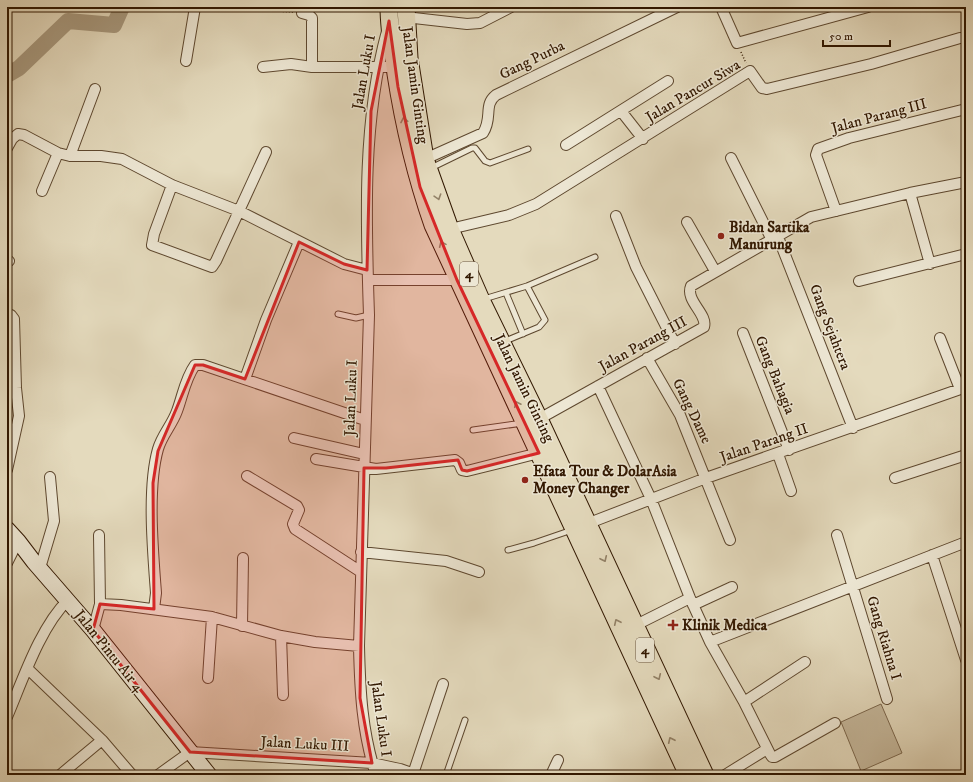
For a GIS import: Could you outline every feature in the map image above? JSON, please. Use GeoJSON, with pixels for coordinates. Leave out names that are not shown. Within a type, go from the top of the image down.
{"type":"FeatureCollection","features":[{"type":"Feature","properties":{"kind":"highway","name":"Jalan Jamin Ginting"},"geometry":{"type":"LineString","coordinates":[[397,13],[387,67],[420,187],[433,225],[457,280],[532,421],[580,526],[688,775]]}},
{"type":"Feature","properties":{"kind":"highway","name":"Jalan Jamin Ginting"},"geometry":{"type":"LineString","coordinates":[[397,13],[409,58],[427,164],[450,229],[481,300],[502,342],[532,421],[539,453],[634,626],[705,775]]}},
{"type":"Feature","properties":{"kind":"main road","name":"Jalan Pintu Air 4"},"geometry":{"type":"LineString","coordinates":[[7,529],[18,540],[93,630],[209,775]]}},
{"type":"Feature","properties":{"kind":"street"},"geometry":{"type":"LineString","coordinates":[[186,61],[195,7]]}},
{"type":"Feature","properties":{"kind":"street"},"geometry":{"type":"LineString","coordinates":[[397,13],[467,24],[480,23],[511,7]]}},
{"type":"Feature","properties":{"kind":"street","name":"Gang Purba"},"geometry":{"type":"LineString","coordinates":[[427,164],[483,133],[489,120],[489,103],[496,94],[677,7]]}},
{"type":"Feature","properties":{"kind":"street"},"geometry":{"type":"LineString","coordinates":[[721,7],[737,43],[868,7]]}},
{"type":"Feature","properties":{"kind":"street"},"geometry":{"type":"LineString","coordinates":[[302,13],[309,15],[312,18],[312,68]]}},
{"type":"Feature","properties":{"kind":"street","name":"Jalan Pancur Siwa"},"geometry":{"type":"LineString","coordinates":[[450,229],[509,215],[536,204],[643,139],[750,71],[762,88],[767,89],[871,64],[960,38]]}},
{"type":"Feature","properties":{"kind":"street"},"geometry":{"type":"LineString","coordinates":[[263,67],[291,64],[312,68],[387,67]]}},
{"type":"Feature","properties":{"kind":"street","name":"Jalan Luku I"},"geometry":{"type":"LineString","coordinates":[[376,775],[372,763],[360,698],[359,646],[369,315],[367,275],[371,111],[387,67]]}},
{"type":"Feature","properties":{"kind":"street"},"geometry":{"type":"LineString","coordinates":[[566,145],[668,81]]}},
{"type":"Feature","properties":{"kind":"street"},"geometry":{"type":"LineString","coordinates":[[70,156],[95,89]]}},
{"type":"Feature","properties":{"kind":"street","name":"Jalan Parang III"},"geometry":{"type":"LineString","coordinates":[[532,421],[704,327],[705,323],[690,293],[690,288],[693,284],[811,217],[838,210],[816,154],[818,149],[849,138],[966,109]]}},
{"type":"Feature","properties":{"kind":"street"},"geometry":{"type":"LineString","coordinates":[[621,111],[643,139]]}},
{"type":"Feature","properties":{"kind":"street"},"geometry":{"type":"LineString","coordinates":[[7,148],[12,139],[18,134],[24,135],[58,153],[70,156],[101,156],[122,159],[172,185],[239,211],[367,275],[457,280]]}},
{"type":"Feature","properties":{"kind":"street"},"geometry":{"type":"LineString","coordinates":[[172,185],[151,244],[153,247],[171,254],[212,267],[266,152]]}},
{"type":"Feature","properties":{"kind":"street"},"geometry":{"type":"LineString","coordinates":[[42,191],[58,153]]}},
{"type":"Feature","properties":{"kind":"street","name":"Gang Sejahtera"},"geometry":{"type":"LineString","coordinates":[[731,158],[775,238],[853,428]]}},
{"type":"Feature","properties":{"kind":"street"},"geometry":{"type":"LineString","coordinates":[[838,210],[910,193],[966,182]]}},
{"type":"Feature","properties":{"kind":"street"},"geometry":{"type":"LineString","coordinates":[[910,193],[930,264]]}},
{"type":"Feature","properties":{"kind":"street"},"geometry":{"type":"LineString","coordinates":[[616,216],[636,267],[675,344]]}},
{"type":"Feature","properties":{"kind":"street"},"geometry":{"type":"LineString","coordinates":[[687,222],[715,271]]}},
{"type":"Feature","properties":{"kind":"street"},"geometry":{"type":"LineString","coordinates":[[244,379],[266,320],[299,242]]}},
{"type":"Feature","properties":{"kind":"street"},"geometry":{"type":"LineString","coordinates":[[859,281],[966,254]]}},
{"type":"Feature","properties":{"kind":"street"},"geometry":{"type":"LineString","coordinates":[[7,314],[11,315],[14,319],[16,388],[19,416],[9,453],[7,470]]}},
{"type":"Feature","properties":{"kind":"street","name":"Gang Bahagia"},"geometry":{"type":"LineString","coordinates":[[743,333],[789,450]]}},
{"type":"Feature","properties":{"kind":"street"},"geometry":{"type":"LineString","coordinates":[[940,338],[963,388]]}},
{"type":"Feature","properties":{"kind":"street","name":"Gang Dame"},"geometry":{"type":"LineString","coordinates":[[647,358],[680,415],[730,540]]}},
{"type":"Feature","properties":{"kind":"street"},"geometry":{"type":"LineString","coordinates":[[154,609],[153,483],[158,451],[161,440],[175,415],[190,372],[194,366],[203,365],[365,420]]}},
{"type":"Feature","properties":{"kind":"street"},"geometry":{"type":"LineString","coordinates":[[598,386],[651,499],[691,601],[710,642],[744,702],[766,748],[772,757],[775,757],[835,723]]}},
{"type":"Feature","properties":{"kind":"street","name":"Jalan Parang II"},"geometry":{"type":"LineString","coordinates":[[580,526],[706,478],[853,428],[963,388]]}},
{"type":"Feature","properties":{"kind":"street"},"geometry":{"type":"LineString","coordinates":[[294,438],[364,454]]}},
{"type":"Feature","properties":{"kind":"street"},"geometry":{"type":"LineString","coordinates":[[316,459],[364,468],[386,468],[455,460],[459,463],[462,470],[466,471],[539,453]]}},
{"type":"Feature","properties":{"kind":"street"},"geometry":{"type":"LineString","coordinates":[[778,454],[791,491]]}},
{"type":"Feature","properties":{"kind":"street"},"geometry":{"type":"LineString","coordinates":[[895,478],[966,455]]}},
{"type":"Feature","properties":{"kind":"street"},"geometry":{"type":"LineString","coordinates":[[247,476],[297,506],[299,510],[293,524],[295,529],[361,572]]}},
{"type":"Feature","properties":{"kind":"street"},"geometry":{"type":"LineString","coordinates":[[40,568],[54,521],[50,477]]}},
{"type":"Feature","properties":{"kind":"street"},"geometry":{"type":"LineString","coordinates":[[93,630],[100,604],[100,535]]}},
{"type":"Feature","properties":{"kind":"street","name":"Gang Riahna I"},"geometry":{"type":"LineString","coordinates":[[837,535],[887,699]]}},
{"type":"Feature","properties":{"kind":"street"},"geometry":{"type":"LineString","coordinates":[[7,563],[18,540]]}},
{"type":"Feature","properties":{"kind":"street"},"geometry":{"type":"LineString","coordinates":[[710,642],[966,542]]}},
{"type":"Feature","properties":{"kind":"street"},"geometry":{"type":"LineString","coordinates":[[361,552],[446,561],[479,572]]}},
{"type":"Feature","properties":{"kind":"street"},"geometry":{"type":"LineString","coordinates":[[932,555],[966,660]]}},
{"type":"Feature","properties":{"kind":"street"},"geometry":{"type":"LineString","coordinates":[[242,626],[243,558]]}},
{"type":"Feature","properties":{"kind":"street"},"geometry":{"type":"LineString","coordinates":[[634,626],[691,601],[732,587]]}},
{"type":"Feature","properties":{"kind":"street"},"geometry":{"type":"LineString","coordinates":[[7,717],[28,669],[58,610],[68,600]]}},
{"type":"Feature","properties":{"kind":"street"},"geometry":{"type":"LineString","coordinates":[[100,604],[154,609],[212,617],[281,636],[315,642],[359,646]]}},
{"type":"Feature","properties":{"kind":"street"},"geometry":{"type":"LineString","coordinates":[[208,678],[212,617]]}},
{"type":"Feature","properties":{"kind":"street"},"geometry":{"type":"LineString","coordinates":[[281,636],[283,695]]}},
{"type":"Feature","properties":{"kind":"street"},"geometry":{"type":"LineString","coordinates":[[744,702],[805,662]]}},
{"type":"Feature","properties":{"kind":"street"},"geometry":{"type":"LineString","coordinates":[[28,669],[102,740],[132,775]]}},
{"type":"Feature","properties":{"kind":"street"},"geometry":{"type":"LineString","coordinates":[[415,774],[443,684]]}},
{"type":"Feature","properties":{"kind":"street"},"geometry":{"type":"LineString","coordinates":[[60,775],[102,740]]}},
{"type":"Feature","properties":{"kind":"street"},"geometry":{"type":"LineString","coordinates":[[725,775],[766,748]]}},
{"type":"Feature","properties":{"kind":"street"},"geometry":{"type":"LineString","coordinates":[[158,775],[190,752]]}},
{"type":"Feature","properties":{"kind":"street","name":"Jalan Luku III"},"geometry":{"type":"LineString","coordinates":[[190,752],[372,763],[415,774]]}},
{"type":"Feature","properties":{"kind":"street"},"geometry":{"type":"LineString","coordinates":[[551,775],[558,760]]}},
{"type":"Feature","properties":{"kind":"lane"},"geometry":{"type":"LineString","coordinates":[[427,164],[472,148],[475,148],[485,161],[490,163],[528,149]]}},
{"type":"Feature","properties":{"kind":"lane"},"geometry":{"type":"LineString","coordinates":[[481,300],[527,286],[595,257]]}},
{"type":"Feature","properties":{"kind":"lane"},"geometry":{"type":"LineString","coordinates":[[502,342],[539,327],[545,320],[527,286]]}},
{"type":"Feature","properties":{"kind":"lane"},"geometry":{"type":"LineString","coordinates":[[506,293],[523,334]]}},
{"type":"Feature","properties":{"kind":"lane"},"geometry":{"type":"LineString","coordinates":[[338,314],[356,318],[369,315]]}},
{"type":"Feature","properties":{"kind":"lane"},"geometry":{"type":"LineString","coordinates":[[473,430],[532,421]]}},
{"type":"Feature","properties":{"kind":"lane"},"geometry":{"type":"LineString","coordinates":[[508,550],[534,543],[580,526]]}},
{"type":"Feature","properties":{"kind":"lane"},"geometry":{"type":"LineString","coordinates":[[446,775],[465,720]]}},
{"type":"Feature","properties":{"kind":"path"},"geometry":{"type":"LineString","coordinates":[[199,7],[302,13]]}},
{"type":"Feature","properties":{"kind":"path"},"geometry":{"type":"LineString","coordinates":[[737,43],[750,71]]}},
{"type":"Feature","properties":{"kind":"highlighted area"},"geometry":{"type":"Polygon","coordinates":[[[389,21],[398,87],[420,187],[457,280],[539,453],[467,471],[462,470],[458,460],[386,468],[364,468],[360,698],[372,763],[190,752],[93,630],[100,604],[154,609],[153,483],[158,451],[195,365],[203,365],[245,379],[299,242],[344,264],[367,270],[371,111],[389,21]]]}},
{"type":"Feature","properties":{"kind":"shaded area"},"geometry":{"type":"Polygon","coordinates":[[[881,704],[902,753],[861,771],[841,722],[881,704]]]}},
{"type":"Feature","properties":{"kind":"waterway"},"geometry":{"type":"LineString","coordinates":[[7,75],[19,68],[68,21],[114,25],[122,7]]}},
{"type":"Feature","properties":{"kind":"place","name":"Bidan Sartika Manurung"},"geometry":{"type":"Point","coordinates":[721,236]}},
{"type":"Feature","properties":{"kind":"place","name":"Efata Tour & DolarAsia Money Changer"},"geometry":{"type":"Point","coordinates":[525,480]}},
{"type":"Feature","properties":{"kind":"place","name":"Klinik Medica"},"geometry":{"type":"Point","coordinates":[673,625]}}]}
